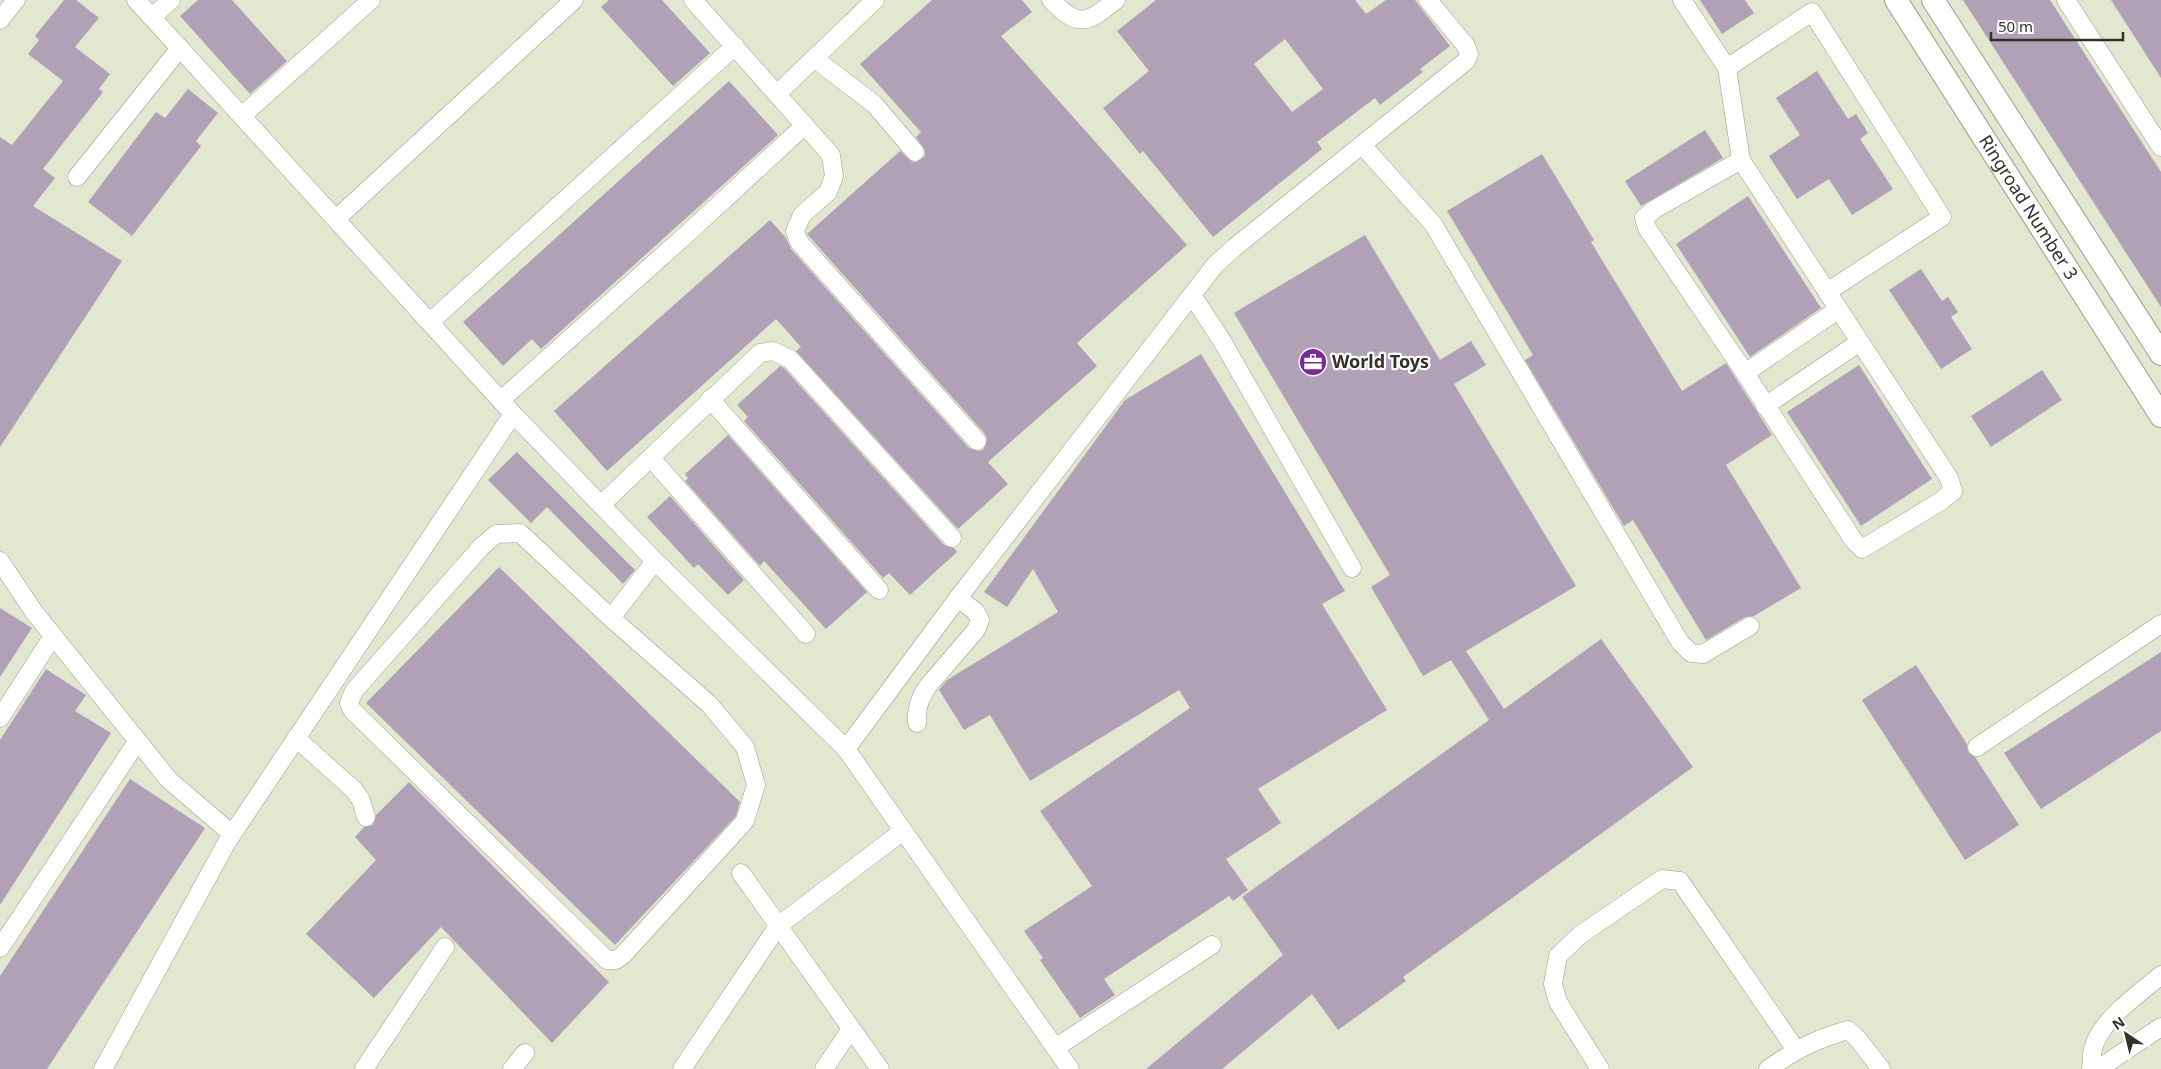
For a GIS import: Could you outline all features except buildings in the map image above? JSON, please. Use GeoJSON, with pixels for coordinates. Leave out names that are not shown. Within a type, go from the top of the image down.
{"type":"FeatureCollection","features":[{"type":"Feature","properties":{"kind":"main road","name":"Ringroad Number 3"},"geometry":{"type":"LineString","coordinates":[[1896,0],[2161,416]]}},
{"type":"Feature","properties":{"kind":"main road","name":"Ringroad Number 3"},"geometry":{"type":"LineString","coordinates":[[1933,0],[2161,354]]}},
{"type":"Feature","properties":{"kind":"street"},"geometry":{"type":"LineString","coordinates":[[0,20],[16,0]]}},
{"type":"Feature","properties":{"kind":"street"},"geometry":{"type":"LineString","coordinates":[[136,0],[513,414],[655,561],[846,749],[1070,1069]]}},
{"type":"Feature","properties":{"kind":"street"},"geometry":{"type":"LineString","coordinates":[[152,17],[171,0]]}},
{"type":"Feature","properties":{"kind":"street"},"geometry":{"type":"LineString","coordinates":[[242,116],[371,0]]}},
{"type":"Feature","properties":{"kind":"street"},"geometry":{"type":"LineString","coordinates":[[336,219],[574,0]]}},
{"type":"Feature","properties":{"kind":"street"},"geometry":{"type":"LineString","coordinates":[[693,0],[778,93],[831,155],[834,176],[828,192],[802,215],[795,231],[799,242],[977,441]]}},
{"type":"Feature","properties":{"kind":"street"},"geometry":{"type":"LineString","coordinates":[[778,93],[875,0]]}},
{"type":"Feature","properties":{"kind":"street"},"geometry":{"type":"LineString","coordinates":[[1051,0],[1065,14],[1076,19],[1092,19],[1116,0]]}},
{"type":"Feature","properties":{"kind":"street"},"geometry":{"type":"LineString","coordinates":[[846,749],[958,598],[1215,265],[1466,61],[1470,54],[1466,46],[1428,0]]}},
{"type":"Feature","properties":{"kind":"street"},"geometry":{"type":"LineString","coordinates":[[1682,0],[1728,68],[1741,160],[1949,478],[1952,491],[1941,501],[1862,549],[1854,541],[1765,406],[1745,372],[1647,228],[1644,218],[1655,209],[1741,160]]}},
{"type":"Feature","properties":{"kind":"street"},"geometry":{"type":"LineString","coordinates":[[2066,0],[2161,147]]}},
{"type":"Feature","properties":{"kind":"street"},"geometry":{"type":"LineString","coordinates":[[1728,68],[1812,12],[1942,217],[1827,292]]}},
{"type":"Feature","properties":{"kind":"street"},"geometry":{"type":"LineString","coordinates":[[430,322],[735,46]]}},
{"type":"Feature","properties":{"kind":"street"},"geometry":{"type":"LineString","coordinates":[[77,177],[180,48]]}},
{"type":"Feature","properties":{"kind":"street"},"geometry":{"type":"LineString","coordinates":[[815,58],[874,104],[915,152]]}},
{"type":"Feature","properties":{"kind":"street"},"geometry":{"type":"LineString","coordinates":[[501,400],[688,233],[805,125]]}},
{"type":"Feature","properties":{"kind":"street"},"geometry":{"type":"LineString","coordinates":[[1362,145],[1433,224],[1680,642],[1691,653],[1703,654],[1750,626]]}},
{"type":"Feature","properties":{"kind":"street"},"geometry":{"type":"LineString","coordinates":[[1192,295],[1222,341],[1352,568]]}},
{"type":"Feature","properties":{"kind":"street"},"geometry":{"type":"LineString","coordinates":[[1745,372],[1839,309]]}},
{"type":"Feature","properties":{"kind":"street"},"geometry":{"type":"LineString","coordinates":[[1765,406],[1860,342]]}},
{"type":"Feature","properties":{"kind":"street"},"geometry":{"type":"LineString","coordinates":[[602,504],[760,353],[773,351],[790,359],[952,538]]}},
{"type":"Feature","properties":{"kind":"street"},"geometry":{"type":"LineString","coordinates":[[710,399],[879,590]]}},
{"type":"Feature","properties":{"kind":"street"},"geometry":{"type":"LineString","coordinates":[[104,1069],[232,834],[513,414]]}},
{"type":"Feature","properties":{"kind":"street"},"geometry":{"type":"LineString","coordinates":[[650,458],[806,634]]}},
{"type":"Feature","properties":{"kind":"street"},"geometry":{"type":"LineString","coordinates":[[520,533],[612,618],[709,704],[745,747],[756,785],[745,821],[623,955],[616,960],[607,960],[359,717],[349,702],[354,691],[481,547],[496,534],[520,533]]}},
{"type":"Feature","properties":{"kind":"street"},"geometry":{"type":"LineString","coordinates":[[0,561],[53,636],[168,780],[232,834]]}},
{"type":"Feature","properties":{"kind":"street"},"geometry":{"type":"LineString","coordinates":[[612,618],[655,561]]}},
{"type":"Feature","properties":{"kind":"street"},"geometry":{"type":"LineString","coordinates":[[916,723],[916,710],[924,691],[976,630],[980,620],[976,612],[958,598]]}},
{"type":"Feature","properties":{"kind":"street"},"geometry":{"type":"LineString","coordinates":[[1977,746],[2161,624]]}},
{"type":"Feature","properties":{"kind":"street"},"geometry":{"type":"LineString","coordinates":[[0,718],[53,636]]}},
{"type":"Feature","properties":{"kind":"street"},"geometry":{"type":"LineString","coordinates":[[296,738],[354,790],[361,800],[366,817]]}},
{"type":"Feature","properties":{"kind":"street"},"geometry":{"type":"LineString","coordinates":[[0,948],[137,742]]}},
{"type":"Feature","properties":{"kind":"street"},"geometry":{"type":"LineString","coordinates":[[682,1069],[778,926],[903,831]]}},
{"type":"Feature","properties":{"kind":"street"},"geometry":{"type":"LineString","coordinates":[[741,873],[880,1069]]}},
{"type":"Feature","properties":{"kind":"street"},"geometry":{"type":"LineString","coordinates":[[1600,1069],[1558,1002],[1553,984],[1558,956],[1580,936],[1662,879],[1680,881],[1796,1050]]}},
{"type":"Feature","properties":{"kind":"street"},"geometry":{"type":"LineString","coordinates":[[1055,1048],[1212,945]]}},
{"type":"Feature","properties":{"kind":"street"},"geometry":{"type":"LineString","coordinates":[[364,1069],[446,947]]}},
{"type":"Feature","properties":{"kind":"street"},"geometry":{"type":"LineString","coordinates":[[2091,1069],[2092,1050],[2101,1030],[2161,975]]}},
{"type":"Feature","properties":{"kind":"street"},"geometry":{"type":"LineString","coordinates":[[2098,1069],[2161,1027]]}},
{"type":"Feature","properties":{"kind":"street"},"geometry":{"type":"LineString","coordinates":[[824,1069],[851,1029]]}},
{"type":"Feature","properties":{"kind":"street"},"geometry":{"type":"LineString","coordinates":[[1768,1069],[1796,1050],[1823,1037],[1848,1030],[1858,1039],[1881,1069]]}},
{"type":"Feature","properties":{"kind":"street"},"geometry":{"type":"LineString","coordinates":[[512,1069],[525,1053]]}},
{"type":"Feature","properties":{"kind":"place","name":"World Toys"},"geometry":{"type":"Point","coordinates":[1313,362]}}]}
